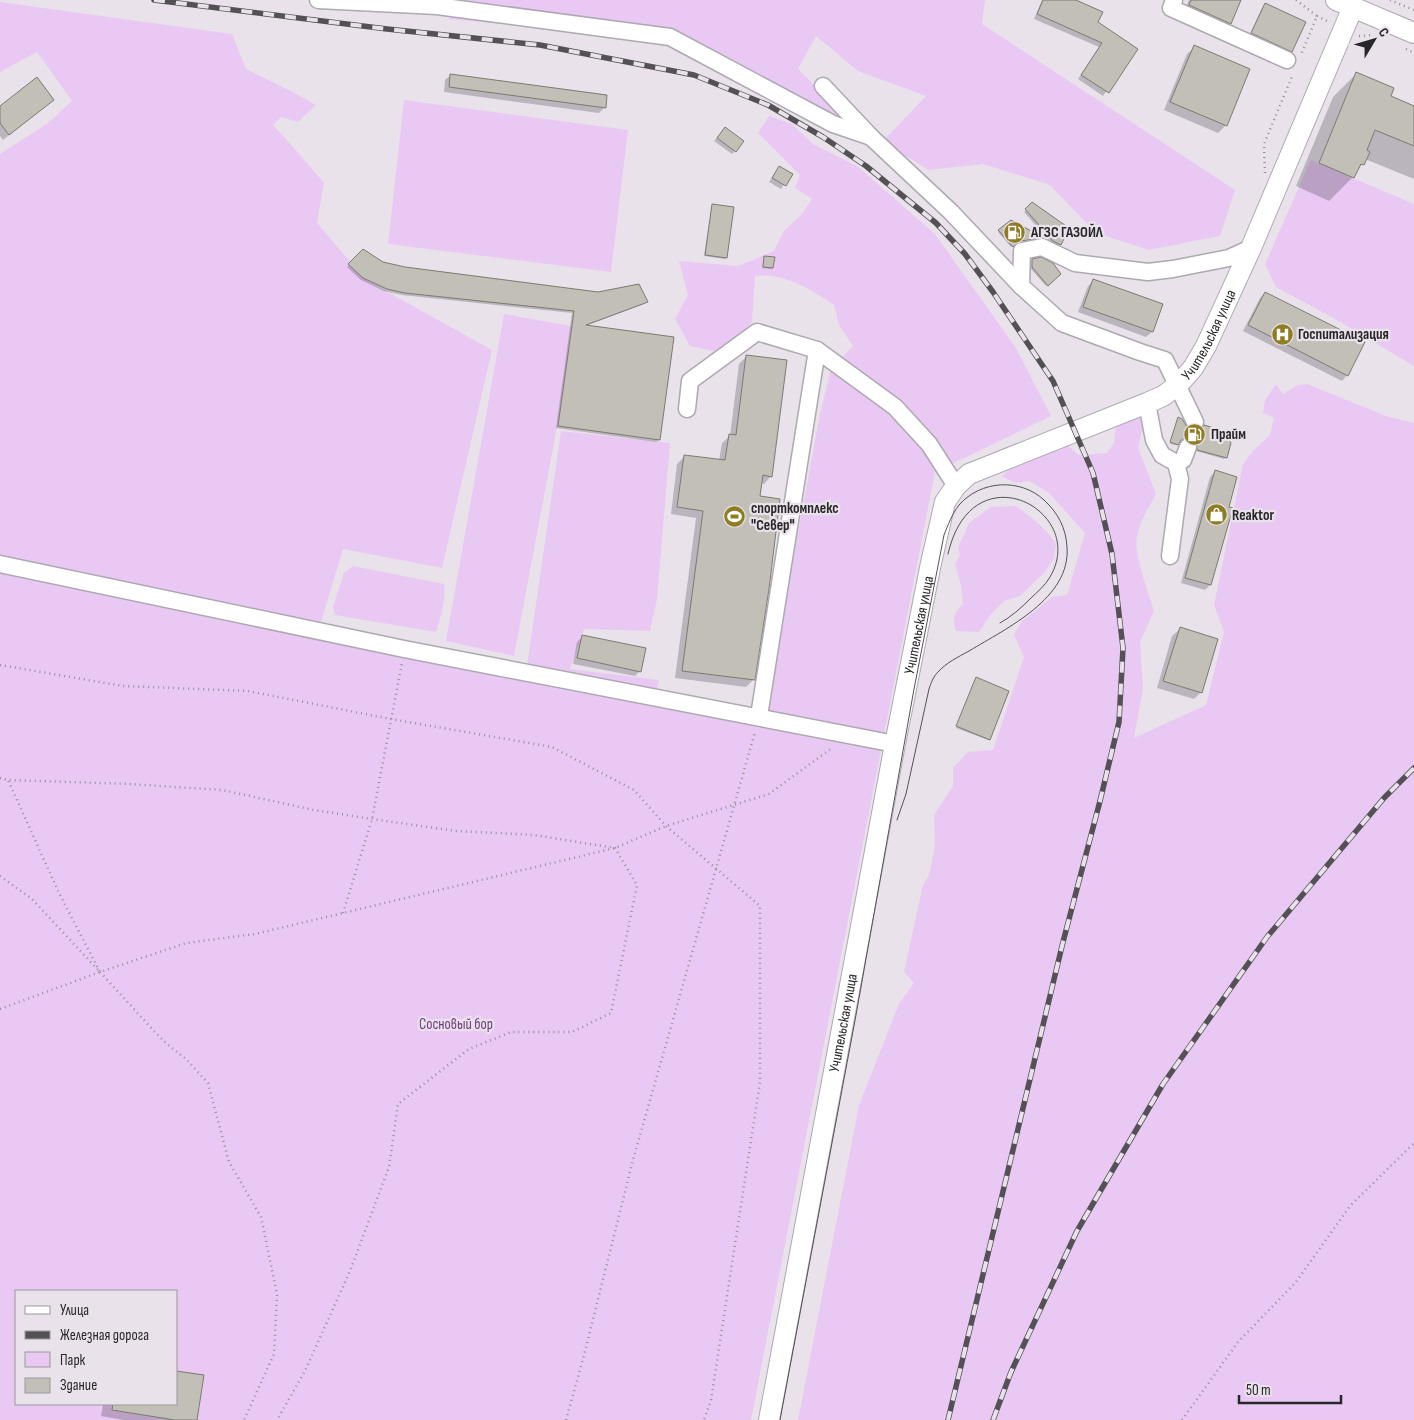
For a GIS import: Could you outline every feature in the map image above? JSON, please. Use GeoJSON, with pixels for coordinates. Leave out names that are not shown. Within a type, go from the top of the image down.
{"type":"FeatureCollection","features":[{"type":"Feature","properties":{"kind":"main road","name":"Учительская улица"},"geometry":{"type":"LineString","coordinates":[[769,1420],[895,744],[945,502],[956,486],[969,474],[1163,396],[1178,385],[1193,368],[1206,346],[1250,248],[1343,29],[1344,4]]}},
{"type":"Feature","properties":{"kind":"main road"},"geometry":{"type":"LineString","coordinates":[[1344,4],[1414,34]]}},
{"type":"Feature","properties":{"kind":"lane"},"geometry":{"type":"LineString","coordinates":[[318,0],[437,6],[670,37],[833,124],[871,137]]}},
{"type":"Feature","properties":{"kind":"lane"},"geometry":{"type":"LineString","coordinates":[[1174,0],[1171,8],[1293,64]]}},
{"type":"Feature","properties":{"kind":"lane"},"geometry":{"type":"LineString","coordinates":[[822,86],[871,137],[951,212],[1021,286],[1062,323],[1165,360],[1195,422]]}},
{"type":"Feature","properties":{"kind":"lane"},"geometry":{"type":"LineString","coordinates":[[1021,286],[1022,251],[1042,247],[1075,263],[1148,272],[1228,258],[1250,248]]}},
{"type":"Feature","properties":{"kind":"lane"},"geometry":{"type":"LineString","coordinates":[[687,409],[690,380],[757,332],[817,350],[895,408],[929,444],[956,486]]}},
{"type":"Feature","properties":{"kind":"lane"},"geometry":{"type":"LineString","coordinates":[[759,716],[817,350]]}},
{"type":"Feature","properties":{"kind":"lane"},"geometry":{"type":"LineString","coordinates":[[1147,403],[1154,440],[1162,456],[1176,463],[1180,479],[1170,556]]}},
{"type":"Feature","properties":{"kind":"lane"},"geometry":{"type":"LineString","coordinates":[[1176,463],[1183,460],[1188,447]]}},
{"type":"Feature","properties":{"kind":"lane"},"geometry":{"type":"LineString","coordinates":[[0,564],[404,649],[759,716],[895,744]]}},
{"type":"Feature","properties":{"kind":"path"},"geometry":{"type":"LineString","coordinates":[[1296,0],[1317,16],[1358,36],[1374,35],[1382,38]]}},
{"type":"Feature","properties":{"kind":"path"},"geometry":{"type":"LineString","coordinates":[[1390,0],[1414,10]]}},
{"type":"Feature","properties":{"kind":"path"},"geometry":{"type":"LineString","coordinates":[[1265,173],[1264,144],[1293,64],[1317,16]]}},
{"type":"Feature","properties":{"kind":"path"},"geometry":{"type":"LineString","coordinates":[[1398,46],[1414,53]]}},
{"type":"Feature","properties":{"kind":"path"},"geometry":{"type":"LineString","coordinates":[[343,913],[372,819],[404,649]]}},
{"type":"Feature","properties":{"kind":"path"},"geometry":{"type":"LineString","coordinates":[[0,664],[123,686],[248,691],[391,719],[552,747],[634,790],[666,826],[760,906],[760,1082],[712,1400],[704,1420]]}},
{"type":"Feature","properties":{"kind":"path"},"geometry":{"type":"LineString","coordinates":[[566,1420],[584,1359],[633,1160],[759,716]]}},
{"type":"Feature","properties":{"kind":"path"},"geometry":{"type":"LineString","coordinates":[[0,1009],[186,943],[255,934],[615,848],[666,826],[769,794],[832,748],[840,749]]}},
{"type":"Feature","properties":{"kind":"path"},"geometry":{"type":"LineString","coordinates":[[0,778],[8,780],[130,784],[222,790],[314,810],[372,819],[456,831],[534,835],[615,848]]}},
{"type":"Feature","properties":{"kind":"path"},"geometry":{"type":"LineString","coordinates":[[8,780],[59,892],[100,972]]}},
{"type":"Feature","properties":{"kind":"path"},"geometry":{"type":"LineString","coordinates":[[277,1420],[305,1371],[350,1272],[389,1167],[398,1104],[469,1049],[511,1032],[572,1032],[611,1013],[637,885],[615,848]]}},
{"type":"Feature","properties":{"kind":"path"},"geometry":{"type":"LineString","coordinates":[[0,876],[32,899],[154,1031],[167,1044],[186,1058],[208,1083],[229,1162],[261,1217],[277,1294],[274,1354],[244,1420]]}},
{"type":"Feature","properties":{"kind":"path"},"geometry":{"type":"LineString","coordinates":[[1182,1420],[1238,1342],[1296,1282],[1350,1206],[1414,1143]]}},
{"type":"Feature","properties":{"kind":"green space"},"geometry":{"type":"Polygon","coordinates":[[[446,0],[985,0],[982,24],[1235,190],[1220,236],[1149,250],[1096,233],[1050,185],[983,164],[928,170],[883,141],[926,96],[858,71],[816,36],[798,69],[855,124],[839,132],[662,39],[449,19],[446,0]]]}},
{"type":"Feature","properties":{"kind":"green space","name":"Сосновый бор"},"geometry":{"type":"Polygon","coordinates":[[[0,2],[232,34],[246,69],[316,105],[298,122],[281,117],[273,125],[324,183],[317,223],[366,280],[492,350],[442,568],[343,549],[321,622],[527,666],[561,431],[670,443],[657,599],[650,631],[584,629],[570,669],[659,680],[656,692],[764,714],[820,414],[831,369],[853,346],[839,325],[834,305],[796,283],[766,275],[755,276],[752,322],[739,336],[714,351],[690,346],[675,319],[688,295],[679,261],[738,266],[774,251],[784,231],[802,214],[812,199],[795,188],[800,175],[758,133],[769,116],[792,124],[813,144],[857,166],[935,234],[1016,348],[1051,416],[935,472],[751,1420],[0,1420],[0,154],[48,123],[72,101],[37,52],[0,72],[0,2]]]}},
{"type":"Feature","properties":{"kind":"green space"},"geometry":{"type":"Polygon","coordinates":[[[404,100],[628,130],[611,272],[388,244],[404,100]]]}},
{"type":"Feature","properties":{"kind":"green space"},"geometry":{"type":"Polygon","coordinates":[[[1311,160],[1414,204],[1414,366],[1337,320],[1276,287],[1265,264],[1311,160]]]}},
{"type":"Feature","properties":{"kind":"green space"},"geometry":{"type":"Polygon","coordinates":[[[504,314],[571,326],[560,411],[514,656],[446,641],[504,314]]]}},
{"type":"Feature","properties":{"kind":"green space"},"geometry":{"type":"Polygon","coordinates":[[[1276,384],[1283,394],[1298,385],[1307,384],[1386,416],[1414,423],[1414,1420],[798,1420],[859,1105],[899,1004],[914,983],[904,972],[923,885],[929,875],[935,847],[934,815],[953,786],[953,768],[968,752],[993,750],[1024,657],[1014,635],[1022,621],[1052,597],[1067,595],[1085,533],[1048,492],[1029,481],[1015,483],[1002,476],[1014,464],[1067,444],[1078,455],[1107,453],[1114,443],[1116,426],[1139,412],[1143,427],[1138,448],[1156,494],[1138,530],[1136,544],[1139,563],[1154,611],[1140,642],[1143,689],[1134,738],[1206,705],[1224,632],[1214,605],[1243,464],[1270,435],[1274,418],[1263,413],[1265,400],[1276,384]]]}},
{"type":"Feature","properties":{"kind":"green space"},"geometry":{"type":"Polygon","coordinates":[[[1016,506],[1038,523],[1052,538],[1056,544],[1054,558],[1045,572],[1020,596],[1004,601],[991,614],[979,632],[956,631],[955,616],[963,604],[961,585],[955,565],[960,555],[958,548],[969,523],[991,507],[1016,506]]]}},
{"type":"Feature","properties":{"kind":"green space"},"geometry":{"type":"Polygon","coordinates":[[[353,566],[444,584],[444,602],[436,632],[335,615],[333,607],[344,573],[353,566]]]}},
{"type":"Feature","properties":{"kind":"building"},"geometry":{"type":"Polygon","coordinates":[[[1043,0],[1076,0],[1103,12],[1098,22],[1138,49],[1109,93],[1081,75],[1102,43],[1037,14],[1043,0]]]}},
{"type":"Feature","properties":{"kind":"building"},"geometry":{"type":"Polygon","coordinates":[[[1191,0],[1241,0],[1231,24],[1189,5],[1191,0]]]}},
{"type":"Feature","properties":{"kind":"building"},"geometry":{"type":"Polygon","coordinates":[[[1265,3],[1306,22],[1292,52],[1251,33],[1265,3]]]}},
{"type":"Feature","properties":{"kind":"building"},"geometry":{"type":"Polygon","coordinates":[[[1194,45],[1250,69],[1227,126],[1170,102],[1194,45]]]}},
{"type":"Feature","properties":{"kind":"building"},"geometry":{"type":"Polygon","coordinates":[[[1356,72],[1394,88],[1391,96],[1414,106],[1414,146],[1375,130],[1367,150],[1370,152],[1364,165],[1361,164],[1354,178],[1319,163],[1356,72]]]}},
{"type":"Feature","properties":{"kind":"building"},"geometry":{"type":"Polygon","coordinates":[[[450,74],[607,95],[606,108],[449,87],[450,74]]]}},
{"type":"Feature","properties":{"kind":"building"},"geometry":{"type":"Polygon","coordinates":[[[37,77],[54,100],[9,135],[0,123],[0,106],[37,77]]]}},
{"type":"Feature","properties":{"kind":"building"},"geometry":{"type":"Polygon","coordinates":[[[725,127],[744,141],[736,152],[717,138],[725,127]]]}},
{"type":"Feature","properties":{"kind":"building"},"geometry":{"type":"Polygon","coordinates":[[[779,166],[793,174],[786,186],[772,178],[779,166]]]}},
{"type":"Feature","properties":{"kind":"building"},"geometry":{"type":"Polygon","coordinates":[[[1032,202],[1069,228],[1061,245],[1053,241],[1025,209],[1032,202]]]}},
{"type":"Feature","properties":{"kind":"building"},"geometry":{"type":"Polygon","coordinates":[[[712,204],[734,207],[727,258],[705,255],[712,204]]]}},
{"type":"Feature","properties":{"kind":"building"},"geometry":{"type":"Polygon","coordinates":[[[1011,220],[1044,238],[1020,241],[1013,247],[998,230],[1011,220]]]}},
{"type":"Feature","properties":{"kind":"building"},"geometry":{"type":"Polygon","coordinates":[[[363,249],[383,262],[405,267],[598,292],[639,284],[648,302],[586,325],[674,337],[660,440],[558,426],[574,311],[405,293],[387,289],[363,278],[348,264],[363,249]]]}},
{"type":"Feature","properties":{"kind":"building"},"geometry":{"type":"Polygon","coordinates":[[[764,256],[775,257],[773,268],[763,267],[764,256]]]}},
{"type":"Feature","properties":{"kind":"building"},"geometry":{"type":"Polygon","coordinates":[[[1041,257],[1053,263],[1061,274],[1048,286],[1032,267],[1032,259],[1041,257]]]}},
{"type":"Feature","properties":{"kind":"building"},"geometry":{"type":"Polygon","coordinates":[[[1093,279],[1163,304],[1153,332],[1083,307],[1093,279]]]}},
{"type":"Feature","properties":{"kind":"building"},"geometry":{"type":"Polygon","coordinates":[[[1265,292],[1365,342],[1348,376],[1248,325],[1265,292]]]}},
{"type":"Feature","properties":{"kind":"building","name":"спорткомплекс \"Север\""},"geometry":{"type":"Polygon","coordinates":[[[746,355],[787,360],[772,477],[763,475],[760,496],[780,499],[755,680],[682,671],[703,511],[677,507],[684,455],[725,460],[729,434],[736,435],[746,355]]]}},
{"type":"Feature","properties":{"kind":"building"},"geometry":{"type":"Polygon","coordinates":[[[1178,417],[1182,419],[1189,430],[1194,432],[1200,431],[1204,425],[1224,431],[1231,443],[1227,458],[1197,450],[1196,441],[1191,438],[1182,439],[1178,445],[1170,442],[1178,417]]]}},
{"type":"Feature","properties":{"kind":"building"},"geometry":{"type":"Polygon","coordinates":[[[1215,470],[1237,477],[1229,507],[1233,508],[1211,585],[1185,578],[1215,470]]]}},
{"type":"Feature","properties":{"kind":"building"},"geometry":{"type":"Polygon","coordinates":[[[1180,627],[1218,639],[1202,693],[1163,681],[1180,627]]]}},
{"type":"Feature","properties":{"kind":"building"},"geometry":{"type":"Polygon","coordinates":[[[582,635],[646,648],[641,672],[577,658],[582,635]]]}},
{"type":"Feature","properties":{"kind":"building"},"geometry":{"type":"Polygon","coordinates":[[[976,677],[1009,691],[990,740],[956,726],[976,677]]]}},
{"type":"Feature","properties":{"kind":"building"},"geometry":{"type":"Polygon","coordinates":[[[178,1371],[204,1375],[197,1420],[175,1420],[112,1410],[113,1405],[178,1405],[178,1371]]]}},
{"type":"Feature","properties":{"kind":"tunnel"},"geometry":{"type":"LineString","coordinates":[[1188,447],[1195,422]]}},
{"type":"Feature","properties":{"kind":"tram line"},"geometry":{"type":"LineString","coordinates":[[780,1420],[944,535],[959,505],[978,491],[1001,485],[1024,488],[1044,500],[1053,510],[1065,533],[1067,547],[1065,565],[1059,582],[1034,609],[1001,632],[948,663],[935,676],[929,689],[906,794],[897,820]]}},
{"type":"Feature","properties":{"kind":"tram line"},"geometry":{"type":"LineString","coordinates":[[948,554],[961,522],[980,504],[1001,497],[1023,501],[1041,513],[1054,531],[1058,553],[1050,577],[1023,606],[1000,623]]}},
{"type":"Feature","properties":{"kind":"railway"},"geometry":{"type":"LineString","coordinates":[[154,0],[387,29],[540,45],[694,75],[768,105],[823,137],[866,166],[936,223],[965,254],[1053,381],[1093,473],[1112,554],[1123,648],[1119,722],[1063,942],[948,1420]]}},
{"type":"Feature","properties":{"kind":"railway"},"geometry":{"type":"LineString","coordinates":[[993,1420],[1011,1372],[1077,1231],[1163,1084],[1267,937],[1384,798],[1414,768]]}},
{"type":"Feature","properties":{"kind":"place","name":"АГЗС ГАЗОЙЛ"},"geometry":{"type":"Point","coordinates":[1015,232]}},
{"type":"Feature","properties":{"kind":"place","name":"Госпитализация"},"geometry":{"type":"Point","coordinates":[1282,334]}},
{"type":"Feature","properties":{"kind":"place","name":"Прайм"},"geometry":{"type":"Point","coordinates":[1195,434]}},
{"type":"Feature","properties":{"kind":"place","name":"Reaktor"},"geometry":{"type":"Point","coordinates":[1216,515]}},
{"type":"Feature","properties":{"kind":"place","name":"спорткомплекс \"Север\""},"geometry":{"type":"Point","coordinates":[735,517]}}]}
